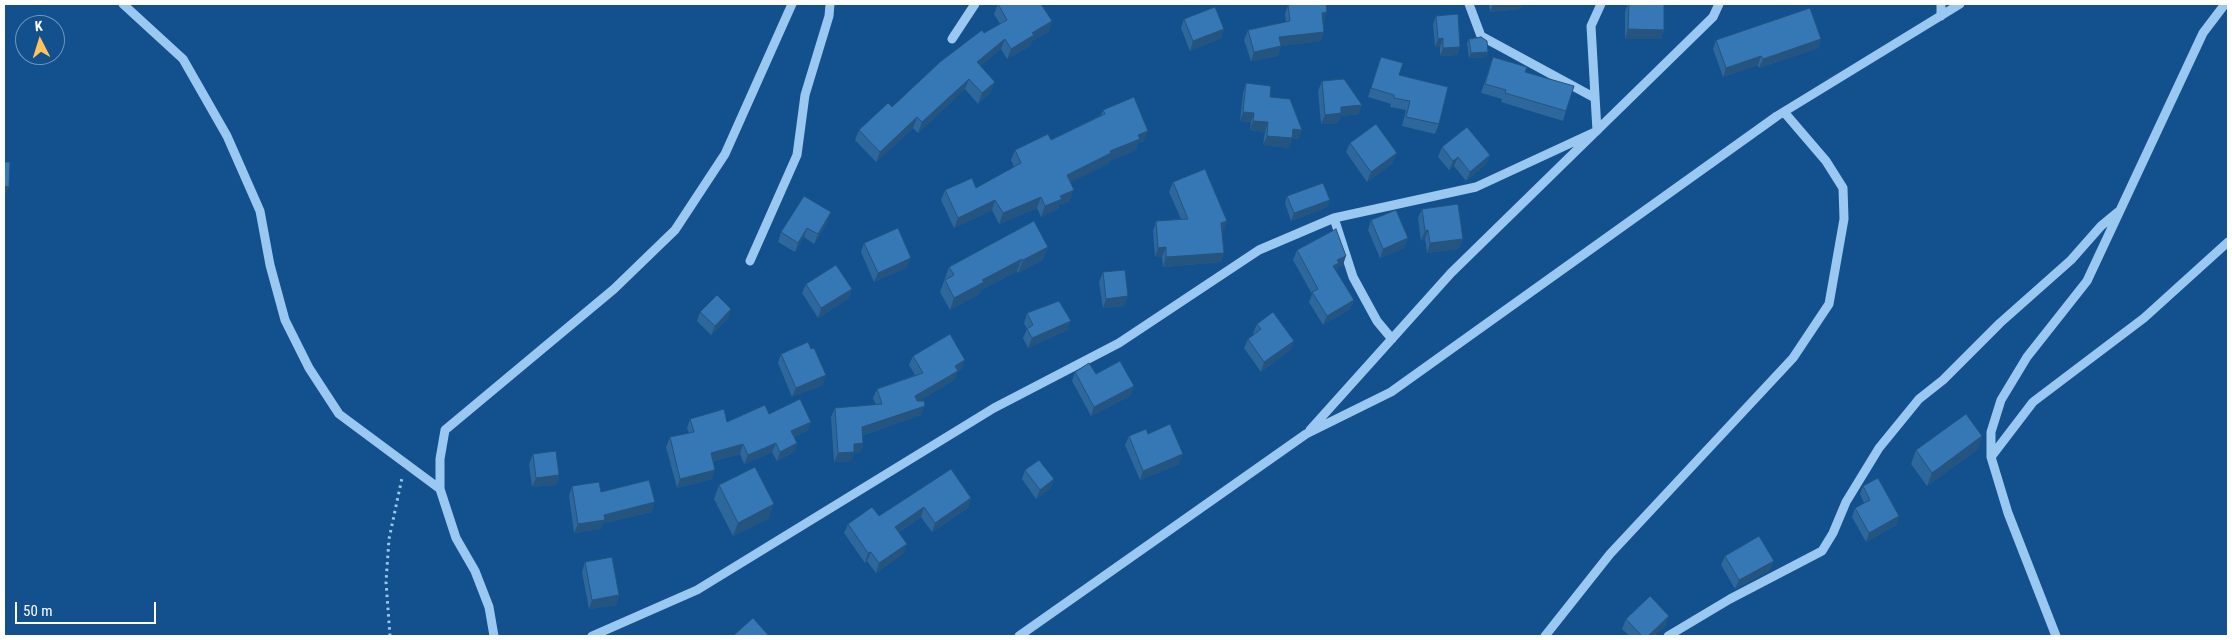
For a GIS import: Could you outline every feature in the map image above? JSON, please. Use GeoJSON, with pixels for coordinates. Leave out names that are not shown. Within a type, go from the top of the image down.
{"type":"FeatureCollection","features":[{"type":"Feature","properties":{"kind":"street"},"geometry":{"type":"LineString","coordinates":[[123,4],[183,59],[227,136],[260,211],[270,265],[285,320],[309,368],[339,414],[440,489]]}},
{"type":"Feature","properties":{"kind":"street"},"geometry":{"type":"LineString","coordinates":[[494,636],[488,606],[475,570],[456,538],[440,489],[440,459],[445,430],[614,289],[675,230],[725,154],[792,4]]}},
{"type":"Feature","properties":{"kind":"street"},"geometry":{"type":"LineString","coordinates":[[750,261],[797,155],[805,95],[829,16],[830,4]]}},
{"type":"Feature","properties":{"kind":"street"},"geometry":{"type":"LineString","coordinates":[[952,39],[975,4]]}},
{"type":"Feature","properties":{"kind":"street"},"geometry":{"type":"LineString","coordinates":[[1469,4],[1481,36],[1595,98]]}},
{"type":"Feature","properties":{"kind":"street"},"geometry":{"type":"LineString","coordinates":[[1597,132],[1591,26],[1601,4]]}},
{"type":"Feature","properties":{"kind":"street"},"geometry":{"type":"LineString","coordinates":[[1306,434],[1451,274],[1713,17],[1719,4]]}},
{"type":"Feature","properties":{"kind":"street"},"geometry":{"type":"LineString","coordinates":[[1940,16],[1941,4]]}},
{"type":"Feature","properties":{"kind":"street"},"geometry":{"type":"LineString","coordinates":[[1019,636],[1306,434],[1391,392],[1784,112],[1960,4]]}},
{"type":"Feature","properties":{"kind":"street"},"geometry":{"type":"LineString","coordinates":[[2056,636],[2008,513],[1991,457],[1991,432],[2001,400],[2027,357],[2087,281],[2203,33],[2225,4]]}},
{"type":"Feature","properties":{"kind":"street"},"geometry":{"type":"LineString","coordinates":[[1545,636],[1610,554],[1793,358],[1829,304],[1844,219],[1843,188],[1826,161],[1784,112]]}},
{"type":"Feature","properties":{"kind":"street"},"geometry":{"type":"LineString","coordinates":[[592,636],[697,590],[994,408],[1119,343],[1259,250],[1334,218],[1476,186],[1597,132]]}},
{"type":"Feature","properties":{"kind":"street"},"geometry":{"type":"LineString","coordinates":[[1668,636],[1730,599],[1822,551],[1833,533],[1846,502],[1879,448],[1919,399],[1943,380],[2000,323],[2071,260],[2101,226],[2120,210]]}},
{"type":"Feature","properties":{"kind":"street"},"geometry":{"type":"LineString","coordinates":[[1334,218],[1353,277],[1377,321],[1392,339]]}},
{"type":"Feature","properties":{"kind":"street"},"geometry":{"type":"LineString","coordinates":[[1991,457],[2033,402],[2144,318],[2228,242]]}},
{"type":"Feature","properties":{"kind":"path"},"geometry":{"type":"LineString","coordinates":[[390,636],[386,582],[389,539],[405,463]]}},
{"type":"Feature","properties":{"kind":"building"},"geometry":{"type":"Polygon","coordinates":[[[998,4],[1041,4],[1052,21],[1011,49],[1005,39],[977,62],[995,82],[982,93],[969,79],[922,122],[917,117],[880,152],[859,130],[888,103],[892,107],[940,62],[982,30],[984,33],[1007,20],[998,4]]]}},
{"type":"Feature","properties":{"kind":"building"},"geometry":{"type":"Polygon","coordinates":[[[1326,4],[1327,12],[1322,13],[1324,32],[1279,37],[1281,46],[1254,52],[1248,30],[1290,21],[1288,5],[1326,4]]]}},
{"type":"Feature","properties":{"kind":"building"},"geometry":{"type":"Polygon","coordinates":[[[1629,4],[1664,4],[1664,30],[1628,29],[1629,4]]]}},
{"type":"Feature","properties":{"kind":"building"},"geometry":{"type":"Polygon","coordinates":[[[1215,7],[1224,29],[1193,41],[1184,19],[1215,7]]]}},
{"type":"Feature","properties":{"kind":"building"},"geometry":{"type":"Polygon","coordinates":[[[1810,8],[1821,39],[1763,59],[1761,56],[1726,68],[1716,40],[1810,8]]]}},
{"type":"Feature","properties":{"kind":"building"},"geometry":{"type":"Polygon","coordinates":[[[1458,14],[1460,47],[1443,48],[1443,38],[1438,39],[1436,16],[1458,14]]]}},
{"type":"Feature","properties":{"kind":"building"},"geometry":{"type":"Polygon","coordinates":[[[1481,37],[1487,41],[1488,52],[1471,53],[1469,39],[1481,37]]]}},
{"type":"Feature","properties":{"kind":"building"},"geometry":{"type":"Polygon","coordinates":[[[1381,57],[1403,63],[1399,75],[1448,87],[1439,124],[1406,117],[1410,101],[1394,98],[1394,95],[1371,88],[1381,57]]]}},
{"type":"Feature","properties":{"kind":"building"},"geometry":{"type":"Polygon","coordinates":[[[1493,57],[1527,67],[1525,72],[1574,86],[1566,111],[1505,93],[1506,90],[1485,84],[1493,57]]]}},
{"type":"Feature","properties":{"kind":"building"},"geometry":{"type":"Polygon","coordinates":[[[1344,79],[1362,105],[1341,107],[1341,113],[1325,115],[1322,81],[1344,79]]]}},
{"type":"Feature","properties":{"kind":"building"},"geometry":{"type":"Polygon","coordinates":[[[1246,83],[1271,86],[1270,97],[1290,99],[1302,130],[1293,129],[1292,138],[1267,136],[1268,122],[1253,121],[1254,113],[1243,112],[1246,83]]]}},
{"type":"Feature","properties":{"kind":"building"},"geometry":{"type":"Polygon","coordinates":[[[1134,97],[1148,131],[1138,135],[1140,139],[1110,151],[1111,153],[1067,175],[1074,190],[1060,196],[1062,199],[1045,206],[1041,197],[1003,213],[995,200],[958,218],[945,190],[972,178],[976,188],[1021,163],[1015,150],[1048,134],[1051,140],[1105,114],[1103,110],[1134,97]]]}},
{"type":"Feature","properties":{"kind":"building"},"geometry":{"type":"Polygon","coordinates":[[[1376,124],[1397,153],[1371,172],[1350,143],[1376,124]]]}},
{"type":"Feature","properties":{"kind":"building"},"geometry":{"type":"Polygon","coordinates":[[[1467,127],[1490,155],[1470,172],[1458,157],[1453,161],[1442,147],[1467,127]]]}},
{"type":"Feature","properties":{"kind":"building"},"geometry":{"type":"Polygon","coordinates":[[[4,162],[10,162],[9,187],[4,186],[4,162]]]}},
{"type":"Feature","properties":{"kind":"building"},"geometry":{"type":"Polygon","coordinates":[[[1205,169],[1227,221],[1221,223],[1224,253],[1166,257],[1166,247],[1158,248],[1156,221],[1188,219],[1173,182],[1205,169]]]}},
{"type":"Feature","properties":{"kind":"building"},"geometry":{"type":"Polygon","coordinates":[[[1323,183],[1330,200],[1294,213],[1287,196],[1323,183]]]}},
{"type":"Feature","properties":{"kind":"building"},"geometry":{"type":"Polygon","coordinates":[[[804,196],[831,212],[818,234],[807,228],[798,243],[781,232],[804,196]]]}},
{"type":"Feature","properties":{"kind":"building"},"geometry":{"type":"Polygon","coordinates":[[[1458,204],[1463,239],[1430,243],[1428,230],[1425,231],[1422,209],[1458,204]]]}},
{"type":"Feature","properties":{"kind":"building"},"geometry":{"type":"Polygon","coordinates":[[[1396,210],[1408,238],[1383,249],[1371,220],[1396,210]]]}},
{"type":"Feature","properties":{"kind":"building"},"geometry":{"type":"Polygon","coordinates":[[[1034,221],[1048,247],[982,280],[984,282],[954,298],[945,280],[954,275],[949,267],[1034,221]]]}},
{"type":"Feature","properties":{"kind":"building"},"geometry":{"type":"Polygon","coordinates":[[[898,228],[911,258],[878,273],[864,243],[898,228]]]}},
{"type":"Feature","properties":{"kind":"building"},"geometry":{"type":"Polygon","coordinates":[[[1336,229],[1346,256],[1337,260],[1339,263],[1333,266],[1354,300],[1327,316],[1312,292],[1318,289],[1297,250],[1336,229]]]}},
{"type":"Feature","properties":{"kind":"building"},"geometry":{"type":"Polygon","coordinates":[[[836,265],[852,289],[821,308],[806,284],[836,265]]]}},
{"type":"Feature","properties":{"kind":"building"},"geometry":{"type":"Polygon","coordinates":[[[1125,270],[1128,296],[1106,299],[1103,272],[1125,270]]]}},
{"type":"Feature","properties":{"kind":"building"},"geometry":{"type":"Polygon","coordinates":[[[717,295],[731,309],[715,326],[700,312],[717,295]]]}},
{"type":"Feature","properties":{"kind":"building"},"geometry":{"type":"Polygon","coordinates":[[[1059,301],[1071,321],[1032,338],[1027,329],[1033,325],[1027,313],[1059,301]]]}},
{"type":"Feature","properties":{"kind":"building"},"geometry":{"type":"Polygon","coordinates":[[[1273,312],[1294,341],[1264,362],[1248,339],[1261,329],[1257,324],[1273,312]]]}},
{"type":"Feature","properties":{"kind":"building"},"geometry":{"type":"Polygon","coordinates":[[[950,334],[965,360],[955,366],[958,371],[915,396],[917,401],[924,401],[925,406],[862,427],[863,443],[854,444],[854,452],[838,453],[835,408],[882,404],[877,389],[923,373],[913,356],[950,334]]]}},
{"type":"Feature","properties":{"kind":"building"},"geometry":{"type":"Polygon","coordinates":[[[808,342],[811,349],[814,348],[826,375],[796,388],[781,354],[808,342]]]}},
{"type":"Feature","properties":{"kind":"building"},"geometry":{"type":"Polygon","coordinates":[[[1120,361],[1134,386],[1094,407],[1075,372],[1089,363],[1096,374],[1120,361]]]}},
{"type":"Feature","properties":{"kind":"building"},"geometry":{"type":"Polygon","coordinates":[[[800,399],[811,422],[791,431],[797,443],[780,452],[776,443],[748,455],[743,444],[711,453],[715,470],[680,479],[670,437],[694,432],[690,419],[724,409],[727,422],[765,405],[769,414],[800,399]]]}},
{"type":"Feature","properties":{"kind":"building"},"geometry":{"type":"Polygon","coordinates":[[[1966,414],[1982,436],[1932,473],[1916,450],[1966,414]]]}},
{"type":"Feature","properties":{"kind":"building"},"geometry":{"type":"Polygon","coordinates":[[[1170,424],[1183,454],[1143,471],[1129,436],[1146,429],[1148,434],[1170,424]]]}},
{"type":"Feature","properties":{"kind":"building"},"geometry":{"type":"Polygon","coordinates":[[[556,451],[559,475],[536,478],[533,454],[556,451]]]}},
{"type":"Feature","properties":{"kind":"building"},"geometry":{"type":"Polygon","coordinates":[[[1039,460],[1054,479],[1040,490],[1025,470],[1039,460]]]}},
{"type":"Feature","properties":{"kind":"building"},"geometry":{"type":"Polygon","coordinates":[[[755,467],[774,504],[738,523],[719,485],[755,467]]]}},
{"type":"Feature","properties":{"kind":"building"},"geometry":{"type":"Polygon","coordinates":[[[951,469],[971,498],[935,523],[924,507],[895,527],[907,544],[879,563],[871,552],[868,553],[848,524],[872,507],[879,516],[951,469]]]}},
{"type":"Feature","properties":{"kind":"building"},"geometry":{"type":"Polygon","coordinates":[[[1878,478],[1899,516],[1869,533],[1855,508],[1870,500],[1863,486],[1878,478]]]}},
{"type":"Feature","properties":{"kind":"building"},"geometry":{"type":"Polygon","coordinates":[[[649,480],[655,502],[604,515],[605,520],[578,524],[572,486],[599,482],[601,492],[649,480]]]}},
{"type":"Feature","properties":{"kind":"building"},"geometry":{"type":"Polygon","coordinates":[[[1759,536],[1774,561],[1739,580],[1725,556],[1759,536]]]}},
{"type":"Feature","properties":{"kind":"building"},"geometry":{"type":"Polygon","coordinates":[[[612,557],[619,595],[592,600],[585,562],[612,557]]]}},
{"type":"Feature","properties":{"kind":"building"},"geometry":{"type":"Polygon","coordinates":[[[1650,596],[1669,616],[1648,636],[1642,636],[1626,619],[1650,596]]]}},
{"type":"Feature","properties":{"kind":"building"},"geometry":{"type":"Polygon","coordinates":[[[753,618],[769,636],[733,636],[753,618]]]}}]}
